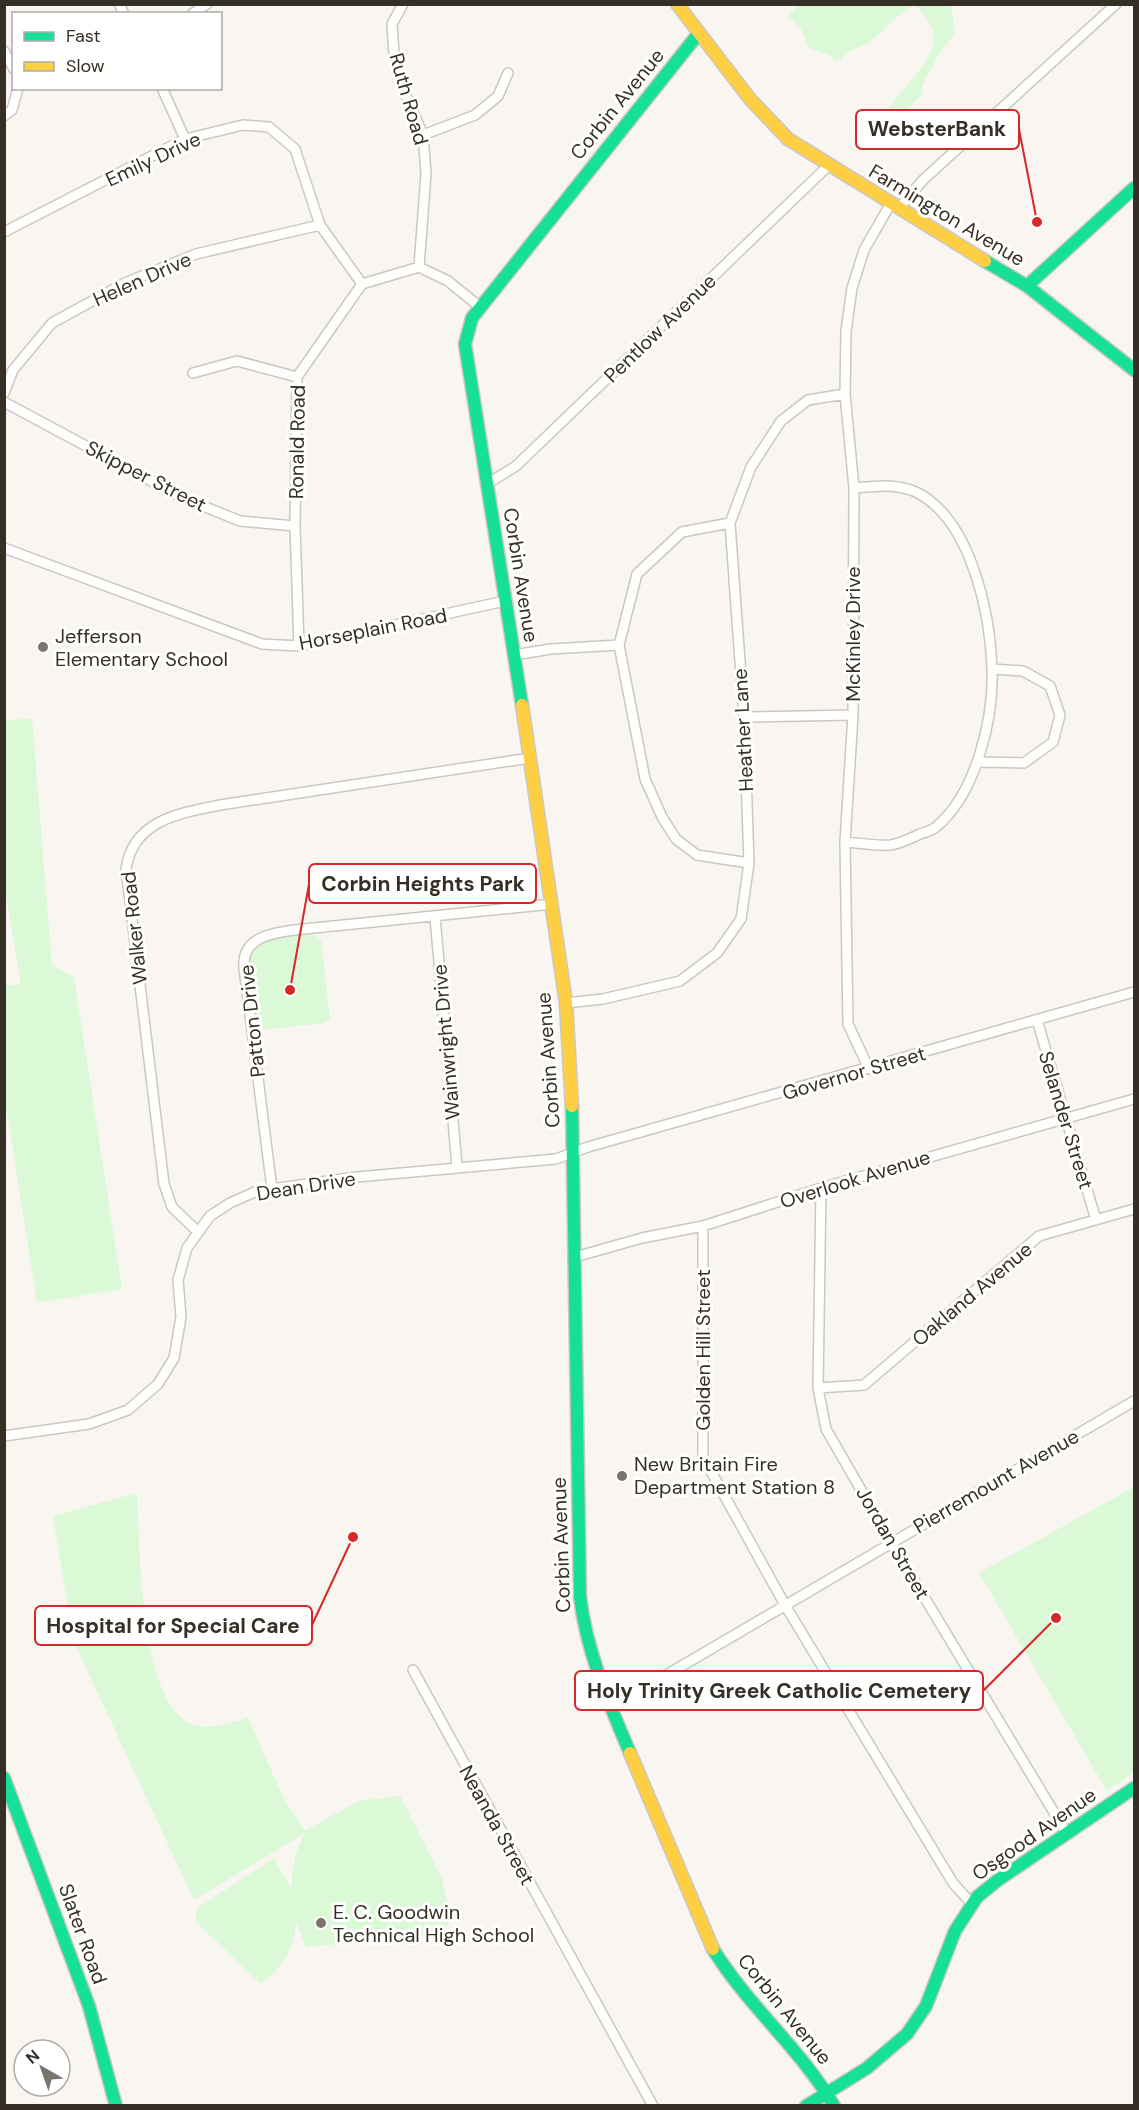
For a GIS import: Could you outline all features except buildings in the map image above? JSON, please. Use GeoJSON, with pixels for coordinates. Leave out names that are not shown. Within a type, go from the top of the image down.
{"type":"FeatureCollection","features":[{"type":"Feature","properties":{"kind":"main road","name":"Farmington Avenue"},"geometry":{"type":"LineString","coordinates":[[677,4],[750,99],[788,139],[828,166],[1027,286],[1134,370]]}},
{"type":"Feature","properties":{"kind":"main road","name":"Corbin Avenue"},"geometry":{"type":"LineString","coordinates":[[699,33],[480,307],[468,326],[465,344],[554,904],[566,1003],[573,1153],[580,1597],[589,1653],[610,1707],[720,1961],[736,1984],[827,2092],[834,2106]]}},
{"type":"Feature","properties":{"kind":"main road"},"geometry":{"type":"LineString","coordinates":[[1027,286],[1134,188]]}},
{"type":"Feature","properties":{"kind":"main road","name":"Slater Road"},"geometry":{"type":"LineString","coordinates":[[4,1778],[89,2006],[116,2106]]}},
{"type":"Feature","properties":{"kind":"main road","name":"Osgood Avenue"},"geometry":{"type":"LineString","coordinates":[[806,2106],[897,2043],[918,2019],[935,1983],[948,1943],[971,1903],[997,1881],[1134,1788]]}},
{"type":"Feature","properties":{"kind":"street","name":"Ruth Road"},"geometry":{"type":"LineString","coordinates":[[403,4],[392,24],[394,55],[404,89],[423,135],[426,174],[419,267]]}},
{"type":"Feature","properties":{"kind":"street","name":"McKinley Drive"},"geometry":{"type":"LineString","coordinates":[[869,1069],[848,1024],[845,842],[853,715],[854,488],[845,394],[846,332],[852,288],[864,250],[895,206],[1116,4]]}},
{"type":"Feature","properties":{"kind":"street"},"geometry":{"type":"LineString","coordinates":[[4,51],[12,65]]}},
{"type":"Feature","properties":{"kind":"street"},"geometry":{"type":"LineString","coordinates":[[423,135],[475,116],[498,96],[508,73]]}},
{"type":"Feature","properties":{"kind":"street"},"geometry":{"type":"LineString","coordinates":[[4,116],[12,110],[17,90]]}},
{"type":"Feature","properties":{"kind":"street"},"geometry":{"type":"LineString","coordinates":[[163,90],[185,140]]}},
{"type":"Feature","properties":{"kind":"street","name":"Emily Drive"},"geometry":{"type":"LineString","coordinates":[[4,232],[185,140],[243,125],[269,127],[295,149],[320,225],[362,284]]}},
{"type":"Feature","properties":{"kind":"street","name":"Pentlow Avenue"},"geometry":{"type":"LineString","coordinates":[[487,484],[516,466],[828,166]]}},
{"type":"Feature","properties":{"kind":"street","name":"Helen Drive"},"geometry":{"type":"LineString","coordinates":[[4,393],[12,370],[52,323],[125,283],[196,254],[320,225]]}},
{"type":"Feature","properties":{"kind":"street"},"geometry":{"type":"LineString","coordinates":[[362,284],[419,267],[448,280],[480,307]]}},
{"type":"Feature","properties":{"kind":"street","name":"Ronald Road"},"geometry":{"type":"LineString","coordinates":[[299,646],[295,526],[297,377],[362,284]]}},
{"type":"Feature","properties":{"kind":"street"},"geometry":{"type":"LineString","coordinates":[[193,373],[237,361],[297,377]]}},
{"type":"Feature","properties":{"kind":"street","name":"Heather Lane"},"geometry":{"type":"LineString","coordinates":[[566,1003],[603,999],[680,981],[717,953],[741,919],[749,863],[744,717],[730,523],[751,466],[781,421],[808,400],[845,394]]}},
{"type":"Feature","properties":{"kind":"street","name":"Skipper Street"},"geometry":{"type":"LineString","coordinates":[[4,402],[183,498],[240,521],[295,526]]}},
{"type":"Feature","properties":{"kind":"street"},"geometry":{"type":"LineString","coordinates":[[845,842],[891,845],[936,828],[963,795],[978,762],[988,713],[992,669],[982,600],[964,542],[944,513],[916,492],[887,485],[854,488]]}},
{"type":"Feature","properties":{"kind":"street"},"geometry":{"type":"LineString","coordinates":[[730,523],[682,532],[637,574],[619,645],[645,779],[662,817],[676,839],[697,855],[749,863]]}},
{"type":"Feature","properties":{"kind":"street","name":"Horseplain Road"},"geometry":{"type":"LineString","coordinates":[[4,548],[262,644],[299,646],[505,601]]}},
{"type":"Feature","properties":{"kind":"street"},"geometry":{"type":"LineString","coordinates":[[514,655],[619,645]]}},
{"type":"Feature","properties":{"kind":"street"},"geometry":{"type":"LineString","coordinates":[[978,762],[1024,763],[1053,742],[1060,715],[1050,686],[1023,671],[992,669]]}},
{"type":"Feature","properties":{"kind":"street"},"geometry":{"type":"LineString","coordinates":[[744,717],[853,715]]}},
{"type":"Feature","properties":{"kind":"street","name":"Walker Road"},"geometry":{"type":"LineString","coordinates":[[197,1231],[172,1207],[164,1184],[126,869],[127,860],[138,840],[154,825],[172,815],[220,805],[530,758]]}},
{"type":"Feature","properties":{"kind":"street","name":"Patton Drive"},"geometry":{"type":"LineString","coordinates":[[272,1190],[244,968],[246,951],[258,940],[282,932],[554,904]]}},
{"type":"Feature","properties":{"kind":"street","name":"Wainwright Drive"},"geometry":{"type":"LineString","coordinates":[[435,917],[457,1166]]}},
{"type":"Feature","properties":{"kind":"street","name":"Governor Street"},"geometry":{"type":"LineString","coordinates":[[573,1153],[1134,992]]}},
{"type":"Feature","properties":{"kind":"street","name":"Selander Street"},"geometry":{"type":"LineString","coordinates":[[1037,1020],[1096,1220]]}},
{"type":"Feature","properties":{"kind":"street","name":"Overlook Avenue"},"geometry":{"type":"LineString","coordinates":[[575,1257],[642,1238],[703,1226],[821,1188],[1134,1099]]}},
{"type":"Feature","properties":{"kind":"street","name":"Dean Drive"},"geometry":{"type":"LineString","coordinates":[[4,1436],[89,1424],[128,1410],[158,1384],[174,1358],[182,1317],[180,1271],[187,1248],[197,1231],[210,1216],[230,1203],[257,1191],[457,1166],[556,1159],[573,1153]]}},
{"type":"Feature","properties":{"kind":"street","name":"Jordan Street"},"geometry":{"type":"LineString","coordinates":[[821,1188],[818,1388],[826,1429],[891,1542],[1067,1833]]}},
{"type":"Feature","properties":{"kind":"street","name":"Oakland Avenue"},"geometry":{"type":"LineString","coordinates":[[818,1388],[864,1385],[1039,1236],[1134,1209]]}},
{"type":"Feature","properties":{"kind":"street","name":"Golden Hill Street"},"geometry":{"type":"LineString","coordinates":[[703,1226],[703,1457],[785,1605],[953,1883],[971,1903]]}},
{"type":"Feature","properties":{"kind":"street","name":"Pierremount Avenue"},"geometry":{"type":"LineString","coordinates":[[610,1707],[1134,1401]]}},
{"type":"Feature","properties":{"kind":"street","name":"Neanda Street"},"geometry":{"type":"LineString","coordinates":[[413,1670],[653,2106]]}},
{"type":"Feature","properties":{"kind":"green space"},"geometry":{"type":"Polygon","coordinates":[[[797,5],[951,5],[955,33],[939,54],[923,84],[921,96],[900,116],[886,137],[877,136],[880,123],[888,109],[924,64],[932,50],[934,36],[928,22],[913,6],[872,40],[835,61],[829,55],[809,48],[801,29],[789,16],[797,5]]]}},
{"type":"Feature","properties":{"kind":"green space"},"geometry":{"type":"Polygon","coordinates":[[[32,718],[52,965],[74,977],[122,1289],[37,1303],[5,1100],[5,986],[21,984],[5,889],[5,721],[32,718]]]}},
{"type":"Feature","properties":{"kind":"green space"},"geometry":{"type":"Polygon","coordinates":[[[313,934],[321,940],[330,1019],[324,1023],[261,1030],[256,1023],[249,965],[252,950],[267,939],[313,934]]]}},
{"type":"Feature","properties":{"kind":"green space"},"geometry":{"type":"Polygon","coordinates":[[[1134,1487],[1134,1772],[1107,1791],[979,1573],[1134,1487]]]}},
{"type":"Feature","properties":{"kind":"green space"},"geometry":{"type":"Polygon","coordinates":[[[137,1493],[142,1583],[152,1656],[162,1688],[176,1712],[194,1725],[207,1727],[248,1718],[283,1797],[305,1831],[358,1801],[400,1796],[442,1879],[451,1919],[444,1931],[390,1944],[371,1941],[306,1947],[296,1922],[293,1941],[286,1957],[261,1984],[195,1921],[197,1908],[274,1858],[291,1889],[296,1853],[305,1833],[194,1900],[73,1640],[53,1516],[137,1493]]]}},
{"type":"Feature","properties":{"kind":"traffic: fast"},"geometry":{"type":"LineString","coordinates":[[522,705],[465,344],[472,318],[699,33]]}},
{"type":"Feature","properties":{"kind":"traffic: fast"},"geometry":{"type":"LineString","coordinates":[[1027,286],[1134,188]]}},
{"type":"Feature","properties":{"kind":"traffic: fast"},"geometry":{"type":"LineString","coordinates":[[985,261],[1027,286],[1134,370]]}},
{"type":"Feature","properties":{"kind":"traffic: fast"},"geometry":{"type":"LineString","coordinates":[[572,1106],[580,1597],[593,1657],[606,1696],[630,1753]]}},
{"type":"Feature","properties":{"kind":"traffic: fast"},"geometry":{"type":"LineString","coordinates":[[4,1778],[89,2006],[116,2106]]}},
{"type":"Feature","properties":{"kind":"traffic: fast"},"geometry":{"type":"LineString","coordinates":[[806,2106],[867,2068],[907,2034],[926,2006],[955,1931],[977,1897],[998,1880],[1134,1788]]}},
{"type":"Feature","properties":{"kind":"traffic: fast"},"geometry":{"type":"LineString","coordinates":[[713,1949],[742,1989],[806,2065],[834,2106]]}},
{"type":"Feature","properties":{"kind":"traffic: slow"},"geometry":{"type":"LineString","coordinates":[[677,4],[750,99],[788,139],[985,261]]}},
{"type":"Feature","properties":{"kind":"traffic: slow"},"geometry":{"type":"LineString","coordinates":[[522,705],[566,1003],[572,1106]]}},
{"type":"Feature","properties":{"kind":"traffic: slow"},"geometry":{"type":"LineString","coordinates":[[630,1753],[713,1949]]}},
{"type":"Feature","properties":{"kind":"place","name":"WebsterBank"},"geometry":{"type":"Point","coordinates":[1037,222]}},
{"type":"Feature","properties":{"kind":"place","name":"Jefferson Elementary School"},"geometry":{"type":"Point","coordinates":[43,647]}},
{"type":"Feature","properties":{"kind":"place","name":"Corbin Heights Park"},"geometry":{"type":"Point","coordinates":[290,990]}},
{"type":"Feature","properties":{"kind":"place","name":"New Britain Fire Department Station 8"},"geometry":{"type":"Point","coordinates":[622,1476]}},
{"type":"Feature","properties":{"kind":"place","name":"Hospital for Special Care"},"geometry":{"type":"Point","coordinates":[353,1537]}},
{"type":"Feature","properties":{"kind":"place","name":"Holy Trinity Greek Catholic Cemetery"},"geometry":{"type":"Point","coordinates":[1056,1618]}},
{"type":"Feature","properties":{"kind":"place","name":"E. C. Goodwin Technical High School"},"geometry":{"type":"Point","coordinates":[321,1923]}}]}
